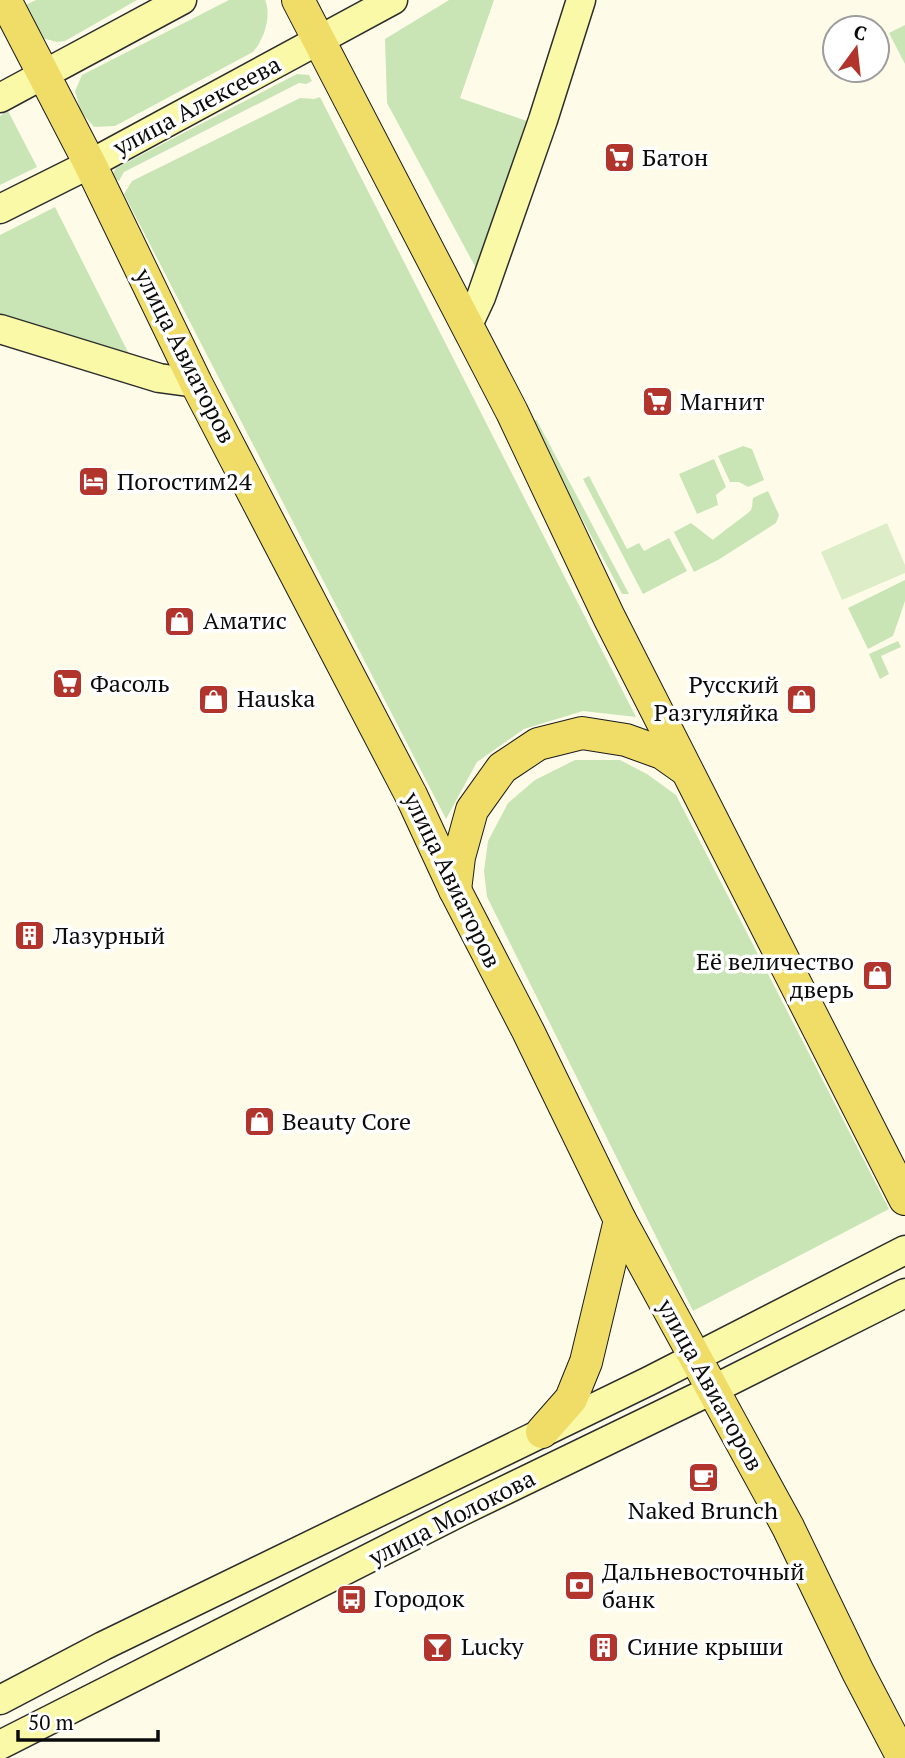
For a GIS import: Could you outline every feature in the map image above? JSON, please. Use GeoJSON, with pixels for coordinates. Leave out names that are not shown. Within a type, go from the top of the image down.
{"type":"FeatureCollection","features":[{"type":"Feature","properties":{"kind":"main road","name":"улица Авиаторов"},"geometry":{"type":"LineString","coordinates":[[5,0],[90,164],[196,383],[411,795],[455,890],[528,1031],[620,1220],[788,1527],[903,1758]]}},
{"type":"Feature","properties":{"kind":"main road"},"geometry":{"type":"LineString","coordinates":[[0,98],[182,0]]}},
{"type":"Feature","properties":{"kind":"main road"},"geometry":{"type":"LineString","coordinates":[[298,0],[512,412],[614,627],[905,1199]]}},
{"type":"Feature","properties":{"kind":"main road","name":"улица Алексеева"},"geometry":{"type":"LineString","coordinates":[[0,209],[90,164],[393,0]]}},
{"type":"Feature","properties":{"kind":"main road"},"geometry":{"type":"LineString","coordinates":[[467,327],[481,297],[539,133],[582,0]]}},
{"type":"Feature","properties":{"kind":"main road"},"geometry":{"type":"LineString","coordinates":[[0,329],[159,378],[196,383]]}},
{"type":"Feature","properties":{"kind":"main road"},"geometry":{"type":"LineString","coordinates":[[455,890],[459,857],[472,810],[502,768],[538,744],[582,733],[626,740],[662,752],[687,771]]}},
{"type":"Feature","properties":{"kind":"main road"},"geometry":{"type":"LineString","coordinates":[[542,1432],[571,1399],[586,1362],[620,1220]]}},
{"type":"Feature","properties":{"kind":"main road","name":"улица Молокова"},"geometry":{"type":"LineString","coordinates":[[0,1700],[103,1646],[694,1357],[905,1250]]}},
{"type":"Feature","properties":{"kind":"main road","name":"улица Молокова"},"geometry":{"type":"LineString","coordinates":[[0,1745],[460,1512],[905,1293]]}},
{"type":"Feature","properties":{"kind":"green space"},"geometry":{"type":"Polygon","coordinates":[[[36,0],[137,0],[65,41],[57,42],[38,37],[23,6],[36,0]]]}},
{"type":"Feature","properties":{"kind":"green space"},"geometry":{"type":"Polygon","coordinates":[[[229,0],[265,0],[268,13],[266,27],[253,52],[115,126],[94,127],[81,112],[75,91],[82,75],[229,0]]]}},
{"type":"Feature","properties":{"kind":"green space"},"geometry":{"type":"Polygon","coordinates":[[[449,0],[494,0],[460,98],[527,121],[477,270],[387,103],[385,39],[449,0]]]}},
{"type":"Feature","properties":{"kind":"green space"},"geometry":{"type":"Polygon","coordinates":[[[905,25],[905,64],[891,37],[891,32],[905,25]]]}},
{"type":"Feature","properties":{"kind":"green space"},"geometry":{"type":"Polygon","coordinates":[[[297,74],[309,75],[312,81],[299,83],[124,172],[119,181],[111,177],[116,168],[297,74]]]}},
{"type":"Feature","properties":{"kind":"green space"},"geometry":{"type":"Polygon","coordinates":[[[320,97],[636,717],[583,711],[524,729],[477,762],[446,819],[124,194],[132,181],[300,98],[320,97]]]}},
{"type":"Feature","properties":{"kind":"green space"},"geometry":{"type":"Polygon","coordinates":[[[8,111],[37,167],[0,185],[0,116],[8,111]]]}},
{"type":"Feature","properties":{"kind":"green space"},"geometry":{"type":"Polygon","coordinates":[[[55,207],[130,356],[0,315],[0,235],[55,207]]]}},
{"type":"Feature","properties":{"kind":"green space"},"geometry":{"type":"Polygon","coordinates":[[[536,419],[629,594],[622,594],[533,426],[536,419]]]}},
{"type":"Feature","properties":{"kind":"green space"},"geometry":{"type":"Polygon","coordinates":[[[743,446],[752,449],[764,480],[748,487],[739,482],[730,482],[718,456],[743,446]]]}},
{"type":"Feature","properties":{"kind":"green space"},"geometry":{"type":"Polygon","coordinates":[[[714,459],[726,487],[716,495],[718,505],[697,514],[679,474],[714,459]]]}},
{"type":"Feature","properties":{"kind":"green space"},"geometry":{"type":"Polygon","coordinates":[[[589,476],[627,549],[639,543],[644,551],[669,538],[687,571],[643,594],[583,479],[589,476]]]}},
{"type":"Feature","properties":{"kind":"green space"},"geometry":{"type":"Polygon","coordinates":[[[768,491],[779,515],[776,523],[694,572],[674,532],[691,523],[713,540],[751,510],[753,498],[768,491]]]}},
{"type":"Feature","properties":{"kind":"green space"},"geometry":{"type":"Polygon","coordinates":[[[887,523],[905,565],[905,573],[842,600],[821,552],[887,523]]]}},
{"type":"Feature","properties":{"kind":"green space"},"geometry":{"type":"Polygon","coordinates":[[[905,580],[905,601],[893,636],[868,649],[848,608],[905,580]]]}},
{"type":"Feature","properties":{"kind":"green space"},"geometry":{"type":"Polygon","coordinates":[[[898,641],[901,647],[881,656],[889,674],[880,679],[869,654],[898,641]]]}},
{"type":"Feature","properties":{"kind":"green space"},"geometry":{"type":"Polygon","coordinates":[[[575,760],[620,760],[647,774],[676,795],[889,1209],[693,1311],[487,897],[484,871],[488,841],[508,803],[535,780],[575,760]]]}},
{"type":"Feature","properties":{"kind":"place","name":"Батон"},"geometry":{"type":"Point","coordinates":[619,158]}},
{"type":"Feature","properties":{"kind":"place","name":"Магнит"},"geometry":{"type":"Point","coordinates":[657,402]}},
{"type":"Feature","properties":{"kind":"place","name":"Погостим24"},"geometry":{"type":"Point","coordinates":[94,482]}},
{"type":"Feature","properties":{"kind":"place","name":"Аматис"},"geometry":{"type":"Point","coordinates":[180,621]}},
{"type":"Feature","properties":{"kind":"place","name":"Фасоль"},"geometry":{"type":"Point","coordinates":[67,684]}},
{"type":"Feature","properties":{"kind":"place","name":"Hauska"},"geometry":{"type":"Point","coordinates":[214,699]}},
{"type":"Feature","properties":{"kind":"place","name":"Русский Разгуляйка"},"geometry":{"type":"Point","coordinates":[802,699]}},
{"type":"Feature","properties":{"kind":"place","name":"Лазурный"},"geometry":{"type":"Point","coordinates":[30,936]}},
{"type":"Feature","properties":{"kind":"place","name":"Её величество дверь"},"geometry":{"type":"Point","coordinates":[877,976]}},
{"type":"Feature","properties":{"kind":"place","name":"Beauty Core"},"geometry":{"type":"Point","coordinates":[259,1122]}},
{"type":"Feature","properties":{"kind":"place","name":"Naked Brunch"},"geometry":{"type":"Point","coordinates":[703,1477]}},
{"type":"Feature","properties":{"kind":"place","name":"Дальневосточный банк"},"geometry":{"type":"Point","coordinates":[579,1586]}},
{"type":"Feature","properties":{"kind":"place","name":"Городок"},"geometry":{"type":"Point","coordinates":[351,1599]}},
{"type":"Feature","properties":{"kind":"place","name":"Lucky"},"geometry":{"type":"Point","coordinates":[438,1647]}},
{"type":"Feature","properties":{"kind":"place","name":"Синие крыши"},"geometry":{"type":"Point","coordinates":[604,1647]}}]}
